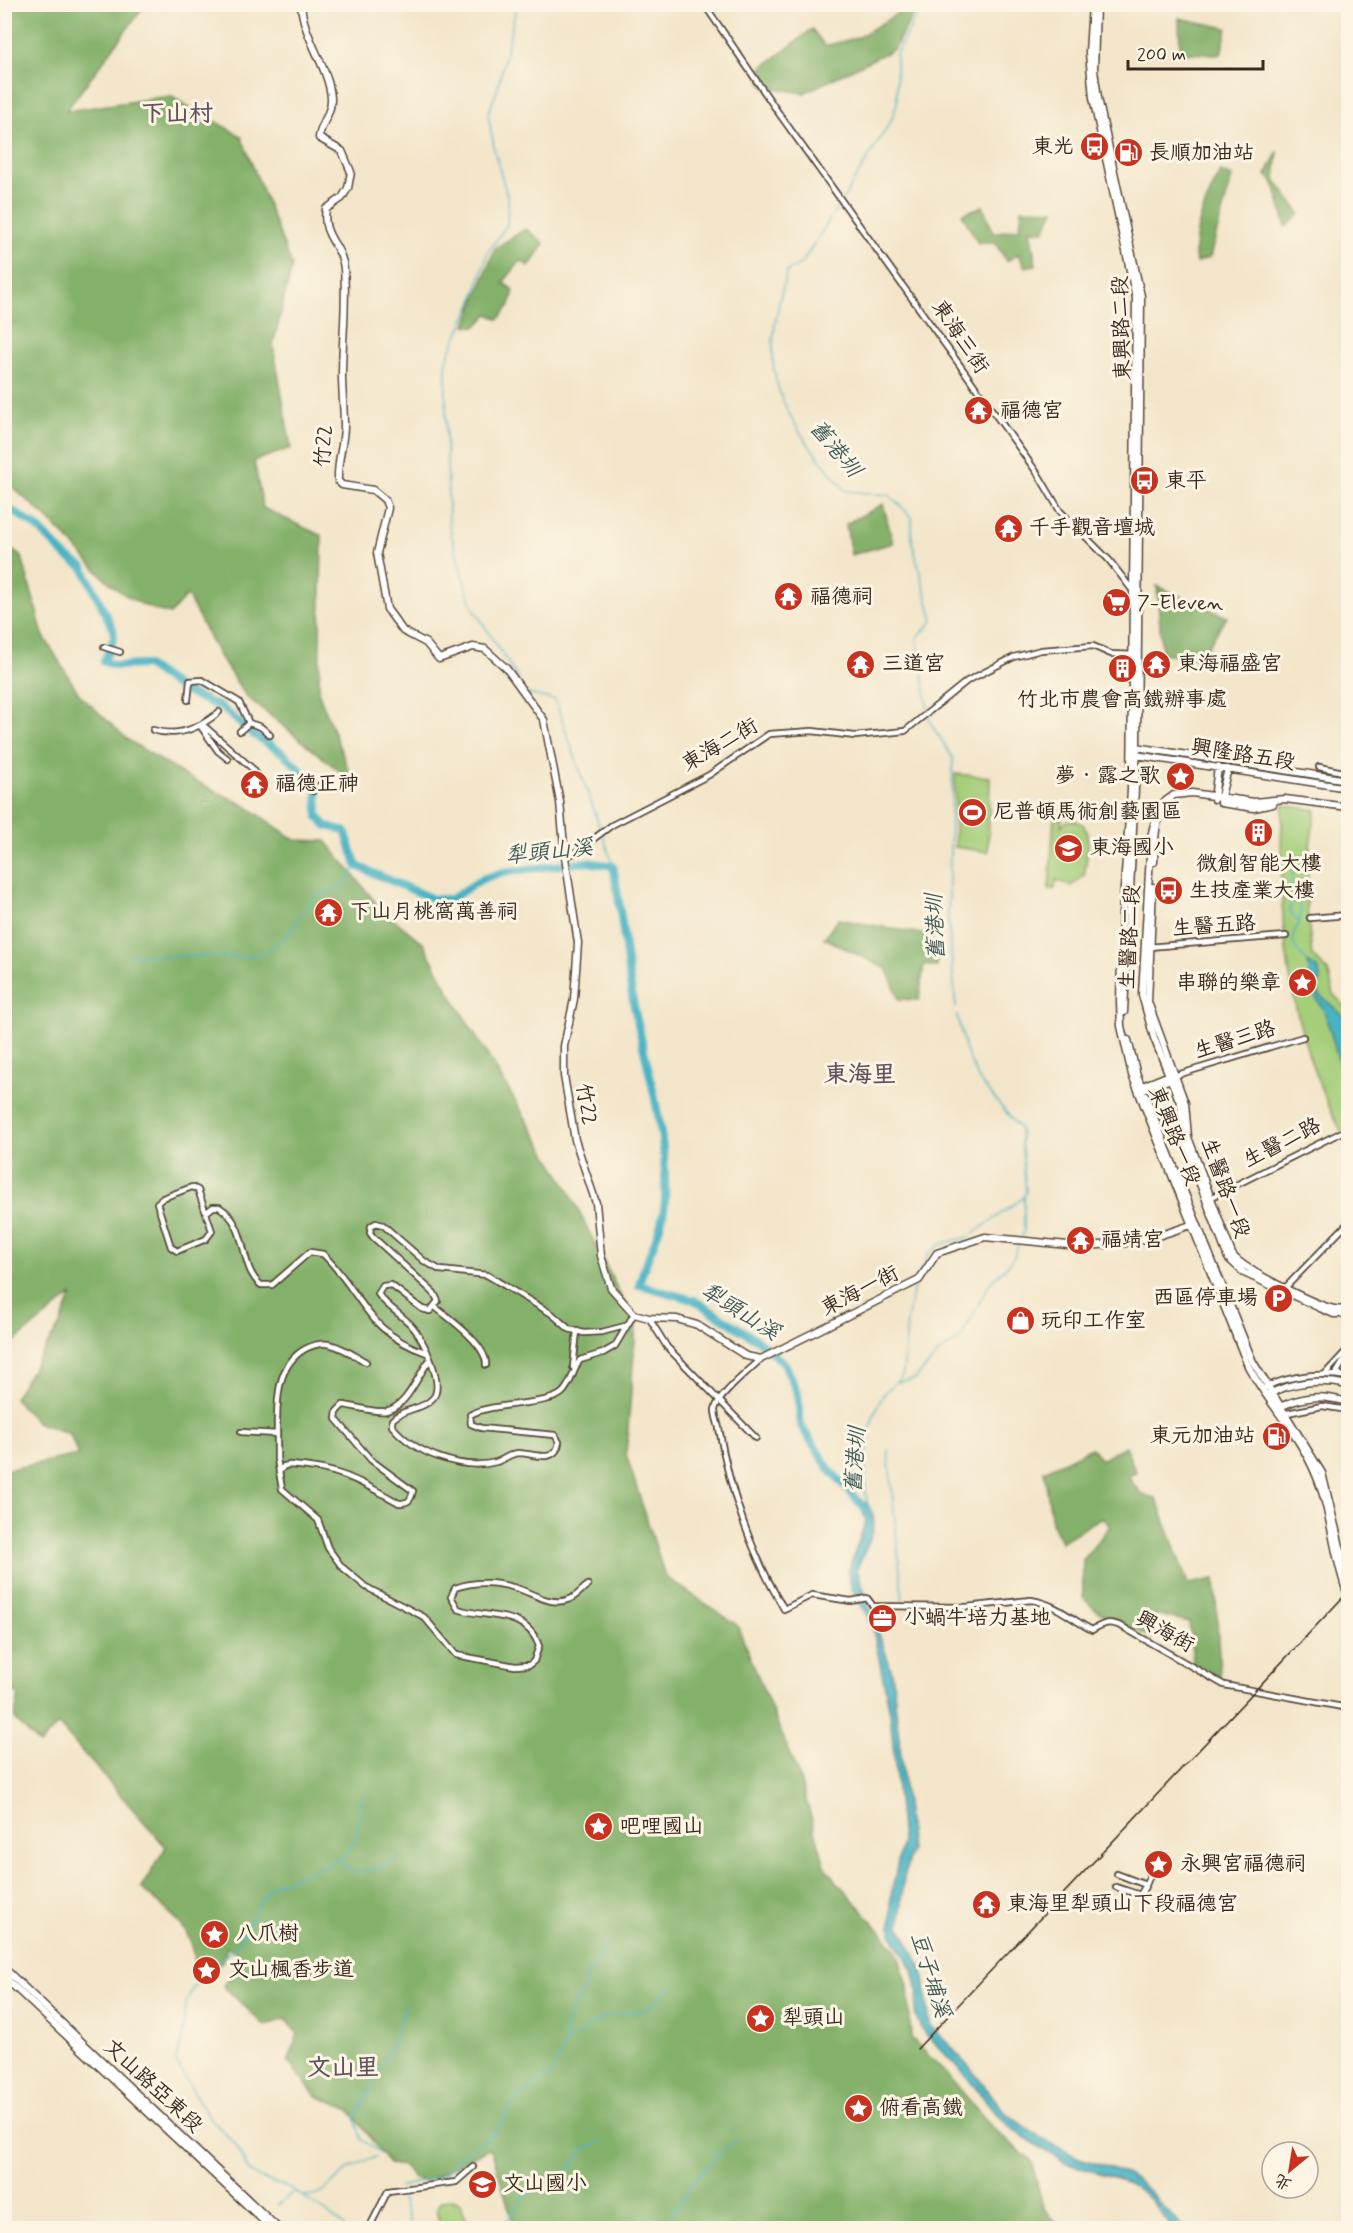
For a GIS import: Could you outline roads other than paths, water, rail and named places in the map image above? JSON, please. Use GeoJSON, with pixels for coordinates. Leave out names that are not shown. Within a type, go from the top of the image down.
{"type":"FeatureCollection","features":[{"type":"Feature","properties":{"kind":"street","name":"竹22"},"geometry":{"type":"LineString","coordinates":[[301,4],[309,38],[327,82],[331,99],[329,116],[319,138],[342,151],[351,172],[348,188],[342,198],[326,210],[325,224],[326,232],[339,252],[344,269],[342,374],[344,428],[339,449],[338,481],[342,485],[373,490],[385,500],[388,508],[378,543],[377,561],[387,609],[403,631],[426,643],[439,659],[473,647],[485,649],[506,668],[519,689],[538,709],[544,720],[551,748],[578,943],[576,982],[563,1058],[568,1110],[596,1203],[605,1274],[611,1288],[634,1314]]}},
{"type":"Feature","properties":{"kind":"street","name":"東海三街"},"geometry":{"type":"LineString","coordinates":[[704,4],[780,115],[1038,474],[1060,511],[1109,560],[1133,591],[1140,596]]}},
{"type":"Feature","properties":{"kind":"street","name":"東興路二段"},"geometry":{"type":"LineString","coordinates":[[1092,4],[1089,53],[1092,92],[1141,296],[1140,596],[1136,656]]}},
{"type":"Feature","properties":{"kind":"street","name":"東興路二段"},"geometry":{"type":"LineString","coordinates":[[1096,4],[1094,70],[1136,298],[1133,591],[1136,656]]}},
{"type":"Feature","properties":{"kind":"street","name":"東海二街"},"geometry":{"type":"LineString","coordinates":[[565,857],[576,852],[607,828],[709,775],[769,734],[812,731],[855,736],[911,729],[932,707],[967,681],[1014,657],[1041,650],[1093,646],[1111,654],[1136,656]]}},
{"type":"Feature","properties":{"kind":"street"},"geometry":{"type":"LineString","coordinates":[[107,648],[120,652]]}},
{"type":"Feature","properties":{"kind":"street","name":"東興路一段"},"geometry":{"type":"LineString","coordinates":[[1136,656],[1135,747],[1122,915],[1120,1002],[1127,1057],[1142,1088],[1194,1224],[1266,1392],[1322,1473],[1348,1579]]}},
{"type":"Feature","properties":{"kind":"street"},"geometry":{"type":"LineString","coordinates":[[188,695],[192,679],[202,680],[239,702],[244,727],[261,727],[270,735]]}},
{"type":"Feature","properties":{"kind":"street"},"geometry":{"type":"LineString","coordinates":[[153,730],[173,734],[202,726],[219,712]]}},
{"type":"Feature","properties":{"kind":"street"},"geometry":{"type":"LineString","coordinates":[[202,726],[218,751],[228,759]]}},
{"type":"Feature","properties":{"kind":"street"},"geometry":{"type":"LineString","coordinates":[[202,726],[254,770],[256,782]]}},
{"type":"Feature","properties":{"kind":"street","name":"興隆路五段"},"geometry":{"type":"LineString","coordinates":[[1135,747],[1348,780]]}},
{"type":"Feature","properties":{"kind":"street","name":"興隆路五段"},"geometry":{"type":"LineString","coordinates":[[1134,755],[1348,788]]}},
{"type":"Feature","properties":{"kind":"street"},"geometry":{"type":"LineString","coordinates":[[1217,799],[1218,767]]}},
{"type":"Feature","properties":{"kind":"street"},"geometry":{"type":"LineString","coordinates":[[1318,767],[1348,773]]}},
{"type":"Feature","properties":{"kind":"street"},"geometry":{"type":"LineString","coordinates":[[1217,799],[1228,769]]}},
{"type":"Feature","properties":{"kind":"street"},"geometry":{"type":"LineString","coordinates":[[314,790],[320,785]]}},
{"type":"Feature","properties":{"kind":"street","name":"生醫路二段"},"geometry":{"type":"LineString","coordinates":[[1173,1076],[1148,1002],[1151,837],[1157,811],[1163,802],[1174,795],[1192,793],[1254,808],[1282,802],[1348,808]]}},
{"type":"Feature","properties":{"kind":"street"},"geometry":{"type":"LineString","coordinates":[[1310,918],[1348,915]]}},
{"type":"Feature","properties":{"kind":"street","name":"生醫五路"},"geometry":{"type":"LineString","coordinates":[[1148,947],[1286,936]]}},
{"type":"Feature","properties":{"kind":"street","name":"生醫三路"},"geometry":{"type":"LineString","coordinates":[[1173,1076],[1303,1037]]}},
{"type":"Feature","properties":{"kind":"street"},"geometry":{"type":"LineString","coordinates":[[1142,1088],[1173,1076]]}},
{"type":"Feature","properties":{"kind":"street","name":"生醫路一段"},"geometry":{"type":"LineString","coordinates":[[1173,1076],[1185,1103],[1188,1137],[1228,1258],[1234,1266],[1336,1309],[1348,1308]]}},
{"type":"Feature","properties":{"kind":"street","name":"生醫二路"},"geometry":{"type":"LineString","coordinates":[[1208,1199],[1342,1132]]}},
{"type":"Feature","properties":{"kind":"street"},"geometry":{"type":"LineString","coordinates":[[195,1187],[207,1212],[212,1227],[210,1236],[177,1251],[171,1248],[158,1203],[163,1198],[195,1187]]}},
{"type":"Feature","properties":{"kind":"street"},"geometry":{"type":"LineString","coordinates":[[207,1212],[213,1207],[219,1207],[238,1226],[253,1276],[261,1285],[272,1285],[310,1252],[323,1254],[339,1272],[368,1315],[407,1346],[427,1353]]}},
{"type":"Feature","properties":{"kind":"street"},"geometry":{"type":"LineString","coordinates":[[577,1331],[573,1369],[567,1386],[556,1397],[476,1411],[469,1419],[471,1424],[481,1428],[555,1435],[559,1442],[556,1452],[548,1457],[512,1454],[496,1462],[467,1465],[436,1456],[392,1426],[396,1416],[423,1405],[435,1396],[436,1379],[427,1353],[412,1327],[378,1294],[380,1288],[391,1285],[422,1309],[430,1311],[438,1301],[434,1293],[373,1238],[370,1233],[371,1226],[376,1223],[383,1225],[424,1261],[440,1270],[487,1275],[500,1281],[552,1314],[569,1329],[602,1332],[626,1326]]}},
{"type":"Feature","properties":{"kind":"street"},"geometry":{"type":"LineString","coordinates":[[1284,1288],[1348,1223]]}},
{"type":"Feature","properties":{"kind":"street","name":"東海一街"},"geometry":{"type":"LineString","coordinates":[[761,1359],[915,1282],[937,1253],[985,1237],[1078,1246],[1120,1244],[1194,1224]]}},
{"type":"Feature","properties":{"kind":"street","name":"生醫路一段"},"geometry":{"type":"LineString","coordinates":[[1284,1288],[1334,1314],[1348,1314]]}},
{"type":"Feature","properties":{"kind":"street"},"geometry":{"type":"LineString","coordinates":[[435,1307],[475,1341],[486,1358],[486,1365]]}},
{"type":"Feature","properties":{"kind":"street"},"geometry":{"type":"LineString","coordinates":[[573,1369],[580,1360],[603,1353],[615,1346],[634,1314],[649,1318],[677,1319],[697,1325],[746,1356],[761,1359]]}},
{"type":"Feature","properties":{"kind":"street"},"geometry":{"type":"LineString","coordinates":[[649,1318],[668,1347],[756,1438]]}},
{"type":"Feature","properties":{"kind":"street"},"geometry":{"type":"LineString","coordinates":[[366,1362],[329,1344],[312,1345],[295,1355],[282,1375],[277,1401],[278,1473],[282,1489],[318,1520],[328,1548],[342,1567],[366,1587],[415,1610],[436,1629],[456,1655],[464,1659],[524,1667],[534,1661],[539,1646],[530,1630],[518,1620],[458,1609],[451,1597],[455,1588],[489,1583],[516,1588],[552,1602],[560,1602],[569,1600],[588,1585]]}},
{"type":"Feature","properties":{"kind":"street"},"geometry":{"type":"LineString","coordinates":[[1325,1374],[1348,1349]]}},
{"type":"Feature","properties":{"kind":"street"},"geometry":{"type":"LineString","coordinates":[[1341,1375],[1337,1372],[1348,1354]]}},
{"type":"Feature","properties":{"kind":"street"},"geometry":{"type":"LineString","coordinates":[[720,1400],[761,1359]]}},
{"type":"Feature","properties":{"kind":"street"},"geometry":{"type":"LineString","coordinates":[[278,1473],[284,1466],[290,1465],[327,1468],[346,1474],[399,1503],[407,1503],[413,1491],[371,1460],[336,1419],[337,1411],[343,1406],[386,1411],[412,1388],[429,1361]]}},
{"type":"Feature","properties":{"kind":"street"},"geometry":{"type":"LineString","coordinates":[[1266,1392],[1289,1378],[1325,1374],[1348,1377]]}},
{"type":"Feature","properties":{"kind":"street"},"geometry":{"type":"LineString","coordinates":[[1266,1392],[1291,1385],[1325,1381],[1348,1385]]}},
{"type":"Feature","properties":{"kind":"street"},"geometry":{"type":"LineString","coordinates":[[1280,1411],[1296,1400],[1324,1396],[1348,1402]]}},
{"type":"Feature","properties":{"kind":"street","name":"興海街"},"geometry":{"type":"LineString","coordinates":[[720,1400],[715,1410],[722,1451],[755,1553],[784,1609],[817,1595],[850,1601],[867,1598],[873,1606],[939,1608],[1031,1600],[1062,1610],[1092,1630],[1111,1622],[1121,1626],[1224,1685],[1348,1708]]}},
{"type":"Feature","properties":{"kind":"street"},"geometry":{"type":"LineString","coordinates":[[1280,1411],[1322,1406],[1348,1410]]}},
{"type":"Feature","properties":{"kind":"street","name":"東興路一段"},"geometry":{"type":"LineString","coordinates":[[1280,1411],[1307,1456],[1316,1476],[1348,1595]]}},
{"type":"Feature","properties":{"kind":"street"},"geometry":{"type":"LineString","coordinates":[[241,1432],[277,1434]]}},
{"type":"Feature","properties":{"kind":"street"},"geometry":{"type":"LineString","coordinates":[[1343,1560],[1348,1554]]}},
{"type":"Feature","properties":{"kind":"street"},"geometry":{"type":"LineString","coordinates":[[1116,1887],[1140,1895],[1152,1871]]}},
{"type":"Feature","properties":{"kind":"street"},"geometry":{"type":"LineString","coordinates":[[1117,1874],[1146,1885]]}},
{"type":"Feature","properties":{"kind":"street","name":"文山路亞東段"},"geometry":{"type":"LineString","coordinates":[[5,1969],[74,2039],[271,2229]]}},
{"type":"Feature","properties":{"kind":"street","name":"文山路亞東段"},"geometry":{"type":"LineString","coordinates":[[4,1977],[278,2229]]}},
{"type":"Feature","properties":{"kind":"street"},"geometry":{"type":"LineString","coordinates":[[369,2229],[388,2191],[456,2182],[473,2168]]}},
{"type":"Feature","properties":{"kind":"water"},"geometry":{"type":"Polygon","coordinates":[[[1308,962],[1318,969],[1321,981],[1316,987],[1320,995],[1346,1018],[1348,1094],[1343,1086],[1345,1082],[1324,1010],[1311,990],[1308,962]]]}},
{"type":"Feature","properties":{"kind":"water","name":"豆子埔溪"},"geometry":{"type":"Polygon","coordinates":[[[866,1502],[874,1520],[873,1528],[857,1570],[892,1672],[911,1851],[904,1877],[900,1927],[923,1971],[930,2025],[967,2064],[1006,2113],[1039,2137],[1079,2158],[1114,2169],[1138,2180],[1184,2228],[1172,2228],[1151,2200],[1131,2185],[1065,2163],[1016,2132],[999,2117],[965,2075],[921,2029],[915,2013],[918,1991],[913,1970],[891,1933],[891,1895],[902,1842],[890,1712],[872,1625],[851,1587],[848,1572],[866,1520],[862,1510],[866,1502]]]}},
{"type":"Feature","properties":{"kind":"waterway"},"geometry":{"type":"LineString","coordinates":[[517,4],[497,91],[488,114],[495,153],[508,199],[507,225],[488,252],[472,304],[450,351],[446,365],[446,430],[449,526],[467,591],[475,611],[519,680]]}},
{"type":"Feature","properties":{"kind":"waterway","name":"舊港圳"},"geometry":{"type":"LineString","coordinates":[[843,199],[892,119],[897,103],[896,54],[923,4]]}},
{"type":"Feature","properties":{"kind":"waterway","name":"舊港圳"},"geometry":{"type":"LineString","coordinates":[[840,203],[802,263],[787,271],[774,333],[774,370],[784,404],[792,420],[846,491],[889,495],[912,517],[912,542],[933,621],[917,638],[930,722],[953,758],[948,919],[956,1007]]}},
{"type":"Feature","properties":{"kind":"waterway","name":"犁頭山溪"},"geometry":{"type":"LineString","coordinates":[[4,505],[37,527],[67,557],[83,567],[113,629],[114,638],[104,662],[117,666],[146,665],[182,690],[222,708],[254,735],[283,753],[317,787],[318,817],[327,826],[345,831],[357,866],[433,899],[451,899],[482,879],[503,872],[587,862],[613,866],[634,1006],[660,1126],[665,1175],[662,1221],[639,1285],[694,1300],[757,1340],[784,1363],[798,1394],[801,1426],[830,1470],[868,1512]]}},
{"type":"Feature","properties":{"kind":"waterway"},"geometry":{"type":"LineString","coordinates":[[528,694],[555,700],[601,830]]}},
{"type":"Feature","properties":{"kind":"waterway"},"geometry":{"type":"LineString","coordinates":[[603,835],[613,866]]}},
{"type":"Feature","properties":{"kind":"waterway"},"geometry":{"type":"LineString","coordinates":[[129,955],[247,957],[262,954],[286,937],[314,896],[343,886],[357,866]]}},
{"type":"Feature","properties":{"kind":"waterway"},"geometry":{"type":"LineString","coordinates":[[1293,867],[1293,893],[1295,900],[1299,903],[1301,915],[1294,932],[1294,945],[1308,962]]}},
{"type":"Feature","properties":{"kind":"waterway"},"geometry":{"type":"LineString","coordinates":[[1294,900],[1289,909],[1297,921]]}},
{"type":"Feature","properties":{"kind":"waterway","name":"舊港圳"},"geometry":{"type":"LineString","coordinates":[[916,1279],[929,1253],[941,1244],[969,1237],[1024,1197],[1026,1192],[1020,1129],[979,1080],[966,1051],[957,1015]]}},
{"type":"Feature","properties":{"kind":"waterway","name":"舊港圳"},"geometry":{"type":"LineString","coordinates":[[1021,1238],[1024,1231],[1024,1198]]}},
{"type":"Feature","properties":{"kind":"waterway","name":"舊港圳"},"geometry":{"type":"LineString","coordinates":[[897,1382],[915,1379],[939,1353],[960,1339],[990,1283],[1012,1261],[1019,1243]]}},
{"type":"Feature","properties":{"kind":"waterway","name":"舊港圳"},"geometry":{"type":"LineString","coordinates":[[867,1503],[865,1462],[873,1418],[884,1394],[903,1374],[907,1322],[914,1286]]}},
{"type":"Feature","properties":{"kind":"waterway"},"geometry":{"type":"LineString","coordinates":[[888,1450],[903,1602]]}},
{"type":"Feature","properties":{"kind":"waterway"},"geometry":{"type":"LineString","coordinates":[[345,2228],[298,2194],[252,2173],[236,2146],[206,2113],[175,2061],[182,2041],[186,2005],[194,1987],[205,1973],[242,1938],[270,1888],[331,1863],[349,1850],[354,1841],[363,1796]]}},
{"type":"Feature","properties":{"kind":"waterway"},"geometry":{"type":"LineString","coordinates":[[338,1860],[354,1872],[375,1870],[399,1857]]}},
{"type":"Feature","properties":{"kind":"waterway"},"geometry":{"type":"LineString","coordinates":[[400,2187],[444,2175],[458,2158],[492,2135],[520,2096],[551,2075],[566,2044],[566,2027],[572,2009],[586,1985],[586,1977],[606,1946]]}},
{"type":"Feature","properties":{"kind":"waterway"},"geometry":{"type":"LineString","coordinates":[[566,2043],[604,2017],[646,2010],[672,1986]]}},
{"type":"Feature","properties":{"kind":"waterway"},"geometry":{"type":"LineString","coordinates":[[379,2152],[362,2140],[355,2118],[387,2056],[407,2004]]}},
{"type":"Feature","properties":{"kind":"waterway"},"geometry":{"type":"LineString","coordinates":[[665,2228],[696,2179],[714,2158],[737,2140]]}},
{"type":"Feature","properties":{"kind":"waterway"},"geometry":{"type":"LineString","coordinates":[[502,2228],[524,2196],[569,2170],[583,2150],[604,2141]]}},
{"type":"Feature","properties":{"kind":"waterway"},"geometry":{"type":"LineString","coordinates":[[304,2196],[318,2194],[351,2168],[375,2157]]}},
{"type":"Feature","properties":{"kind":"waterway"},"geometry":{"type":"LineString","coordinates":[[278,2205],[293,2192]]}},
{"type":"Feature","properties":{"kind":"waterway"},"geometry":{"type":"LineString","coordinates":[[400,2192],[411,2228]]}},
{"type":"Feature","properties":{"kind":"railway"},"geometry":{"type":"LineString","coordinates":[[917,2049],[1348,1592]]}},
{"type":"Feature","properties":{"kind":"place","name":"東光"},"geometry":{"type":"Point","coordinates":[1095,147]}},
{"type":"Feature","properties":{"kind":"place","name":"長順加油站"},"geometry":{"type":"Point","coordinates":[1128,153]}},
{"type":"Feature","properties":{"kind":"place","name":"福德宮"},"geometry":{"type":"Point","coordinates":[979,411]}},
{"type":"Feature","properties":{"kind":"place","name":"東平"},"geometry":{"type":"Point","coordinates":[1144,481]}},
{"type":"Feature","properties":{"kind":"place","name":"千手觀音壇城"},"geometry":{"type":"Point","coordinates":[1008,528]}},
{"type":"Feature","properties":{"kind":"place","name":"福德祠"},"geometry":{"type":"Point","coordinates":[789,597]}},
{"type":"Feature","properties":{"kind":"place","name":"7-Eleven"},"geometry":{"type":"Point","coordinates":[1116,603]}},
{"type":"Feature","properties":{"kind":"place","name":"三道宮"},"geometry":{"type":"Point","coordinates":[861,664]}},
{"type":"Feature","properties":{"kind":"place","name":"東海福盛宮"},"geometry":{"type":"Point","coordinates":[1156,664]}},
{"type":"Feature","properties":{"kind":"place","name":"竹北市農會高鐵辦事處"},"geometry":{"type":"Point","coordinates":[1122,669]}},
{"type":"Feature","properties":{"kind":"place","name":"夢．露之歌"},"geometry":{"type":"Point","coordinates":[1181,776]}},
{"type":"Feature","properties":{"kind":"place","name":"福德正神"},"geometry":{"type":"Point","coordinates":[254,784]}},
{"type":"Feature","properties":{"kind":"place","name":"尼普頓馬術創藝園區"},"geometry":{"type":"Point","coordinates":[972,812]}},
{"type":"Feature","properties":{"kind":"place","name":"微創智能大樓"},"geometry":{"type":"Point","coordinates":[1259,833]}},
{"type":"Feature","properties":{"kind":"place","name":"東海國小"},"geometry":{"type":"Point","coordinates":[1069,848]}},
{"type":"Feature","properties":{"kind":"place","name":"生技產業大樓"},"geometry":{"type":"Point","coordinates":[1168,891]}},
{"type":"Feature","properties":{"kind":"place","name":"下山月桃窩萬善祠"},"geometry":{"type":"Point","coordinates":[329,912]}},
{"type":"Feature","properties":{"kind":"place","name":"串聯的樂章"},"geometry":{"type":"Point","coordinates":[1302,983]}},
{"type":"Feature","properties":{"kind":"place","name":"福靖宮"},"geometry":{"type":"Point","coordinates":[1080,1240]}},
{"type":"Feature","properties":{"kind":"place","name":"西區停車場"},"geometry":{"type":"Point","coordinates":[1279,1298]}},
{"type":"Feature","properties":{"kind":"place","name":"玩印工作室"},"geometry":{"type":"Point","coordinates":[1020,1321]}},
{"type":"Feature","properties":{"kind":"place","name":"東元加油站"},"geometry":{"type":"Point","coordinates":[1276,1436]}},
{"type":"Feature","properties":{"kind":"place","name":"小蝸牛培力基地"},"geometry":{"type":"Point","coordinates":[883,1618]}},
{"type":"Feature","properties":{"kind":"place","name":"吧哩國山"},"geometry":{"type":"Point","coordinates":[599,1827]}},
{"type":"Feature","properties":{"kind":"place","name":"永興宮福德祠"},"geometry":{"type":"Point","coordinates":[1159,1864]}},
{"type":"Feature","properties":{"kind":"place","name":"東海里犁頭山下段福德宮"},"geometry":{"type":"Point","coordinates":[986,1904]}},
{"type":"Feature","properties":{"kind":"place","name":"八爪樹"},"geometry":{"type":"Point","coordinates":[215,1934]}},
{"type":"Feature","properties":{"kind":"place","name":"文山楓香步道"},"geometry":{"type":"Point","coordinates":[207,1970]}},
{"type":"Feature","properties":{"kind":"place","name":"犁頭山"},"geometry":{"type":"Point","coordinates":[761,2018]}},
{"type":"Feature","properties":{"kind":"place","name":"俯看高鐵"},"geometry":{"type":"Point","coordinates":[858,2108]}},
{"type":"Feature","properties":{"kind":"place","name":"文山國小"},"geometry":{"type":"Point","coordinates":[482,2184]}},
{"type":"Feature","properties":{"kind":"district","name":"下山村"},"geometry":{"type":"Point","coordinates":[177,114]}},
{"type":"Feature","properties":{"kind":"district","name":"東海里"},"geometry":{"type":"Point","coordinates":[860,1075]}},
{"type":"Feature","properties":{"kind":"district","name":"文山里"},"geometry":{"type":"Point","coordinates":[343,2068]}}]}
